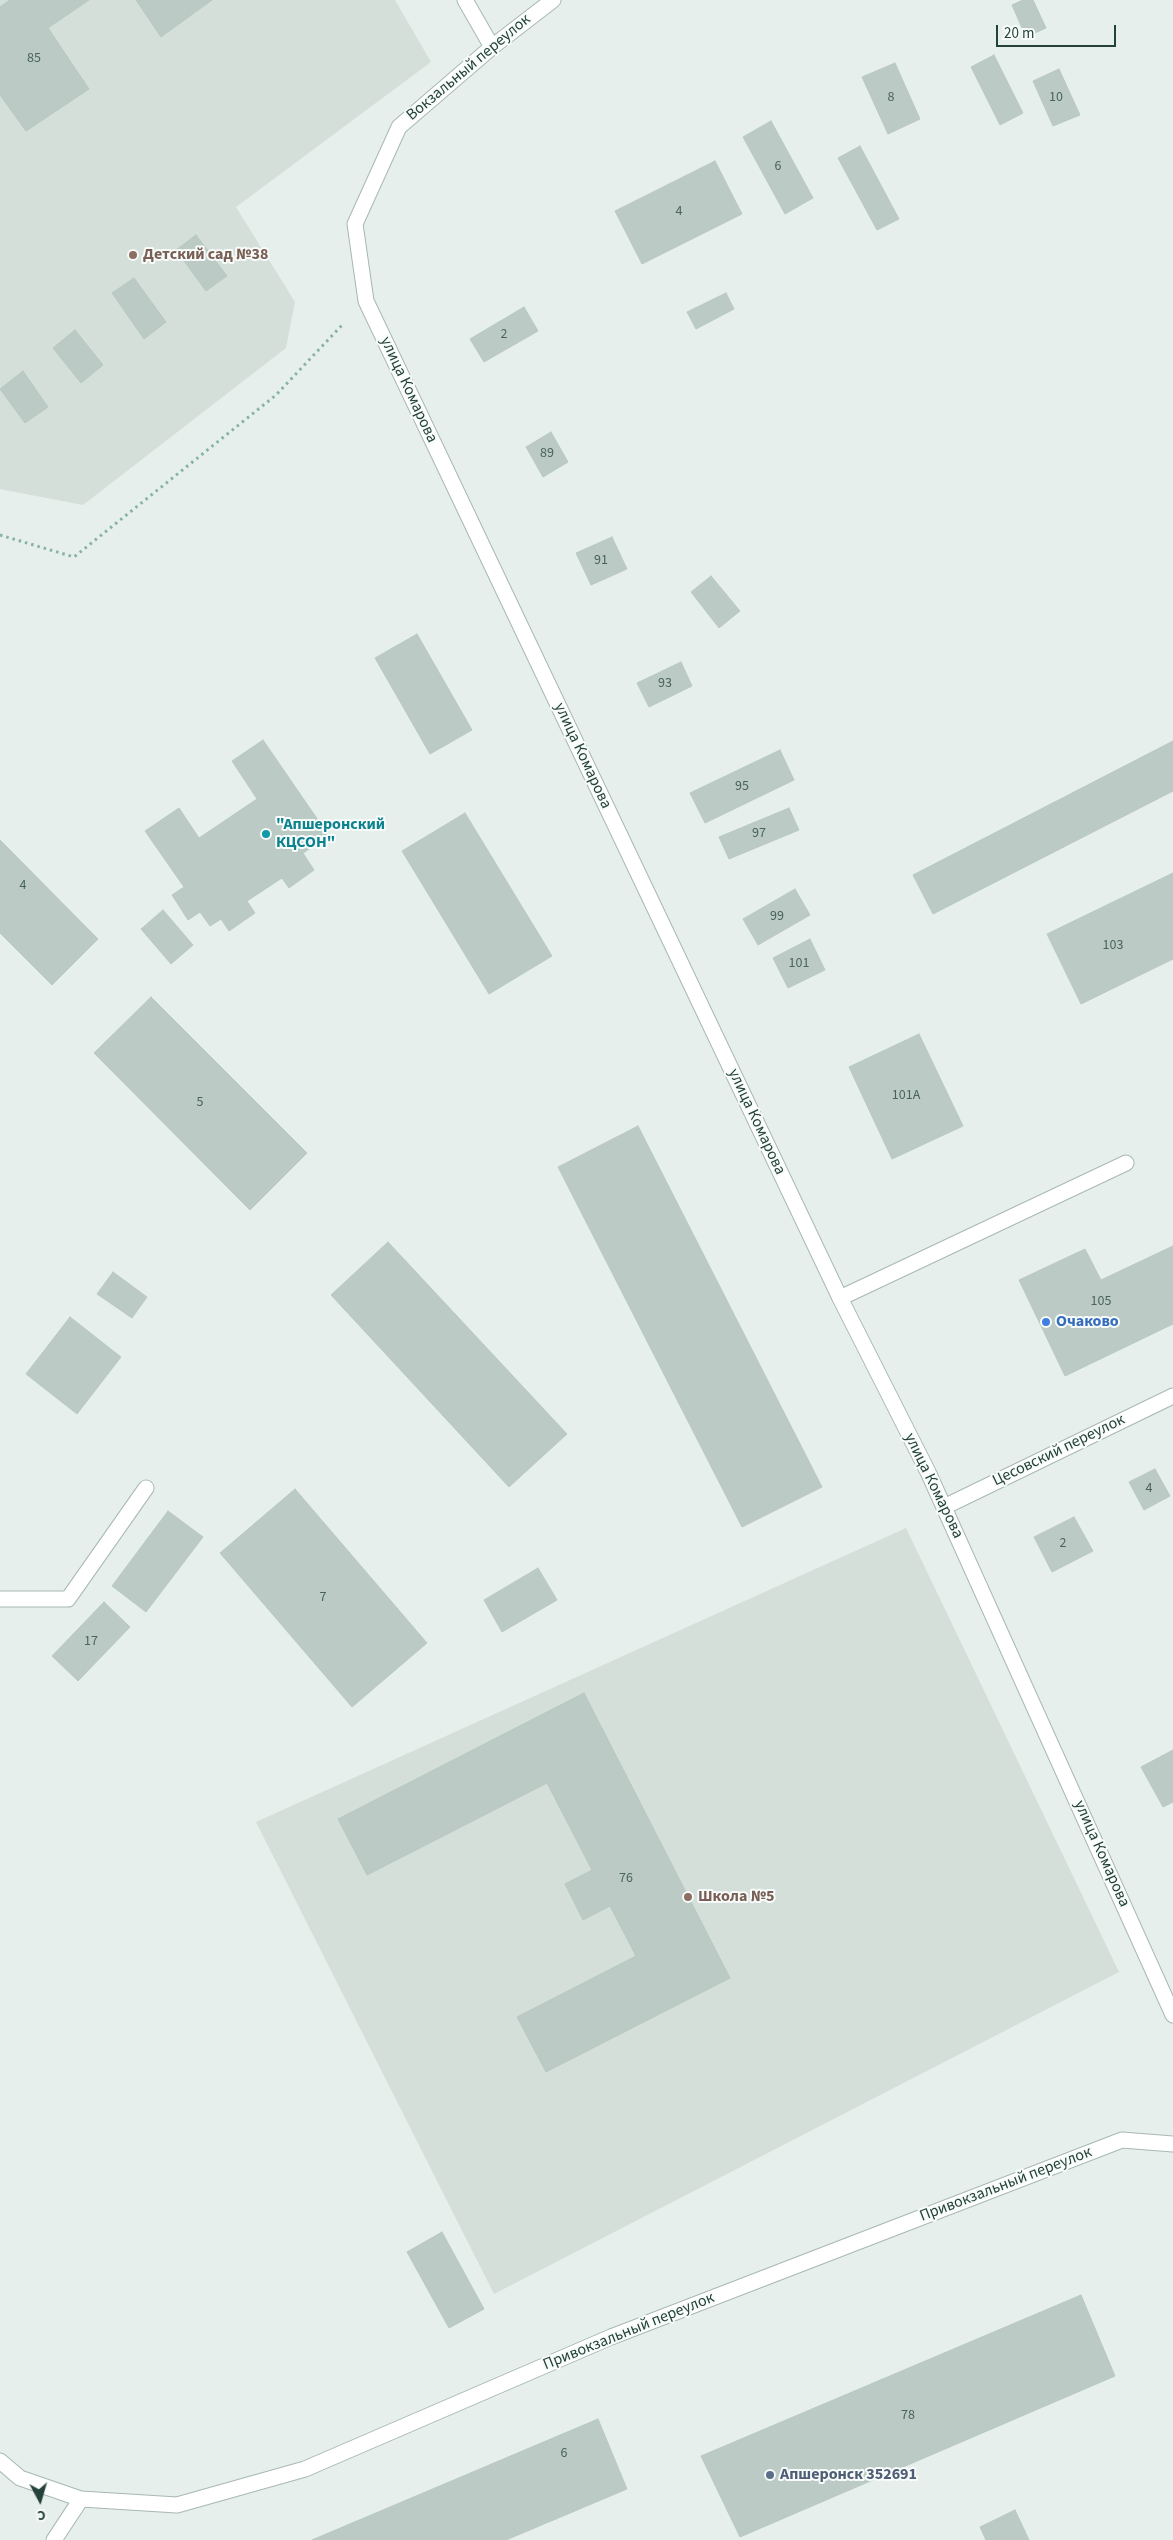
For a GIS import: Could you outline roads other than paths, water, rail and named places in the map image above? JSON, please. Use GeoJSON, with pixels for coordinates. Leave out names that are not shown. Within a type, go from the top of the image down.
{"type":"FeatureCollection","features":[{"type":"Feature","properties":{"kind":"street"},"geometry":{"type":"LineString","coordinates":[[465,0],[492,47]]}},
{"type":"Feature","properties":{"kind":"street","name":"Вокзальный переулок"},"geometry":{"type":"LineString","coordinates":[[355,224],[399,127],[492,47],[553,0]]}},
{"type":"Feature","properties":{"kind":"street","name":"улица Комарова"},"geometry":{"type":"LineString","coordinates":[[355,224],[366,301],[840,1298],[944,1507],[1173,2015]]}},
{"type":"Feature","properties":{"kind":"street"},"geometry":{"type":"LineString","coordinates":[[840,1298],[1126,1163]]}},
{"type":"Feature","properties":{"kind":"street","name":"Цесовский переулок"},"geometry":{"type":"LineString","coordinates":[[944,1507],[1173,1396]]}},
{"type":"Feature","properties":{"kind":"street"},"geometry":{"type":"LineString","coordinates":[[0,1599],[68,1599],[146,1488]]}},
{"type":"Feature","properties":{"kind":"street","name":"Привокзальный переулок"},"geometry":{"type":"LineString","coordinates":[[81,2499],[177,2505],[305,2469],[611,2337],[1122,2140],[1173,2144]]}},
{"type":"Feature","properties":{"kind":"street"},"geometry":{"type":"LineString","coordinates":[[0,2461],[20,2478],[81,2499],[54,2540]]}},
{"type":"Feature","properties":{"kind":"place","name":"Детский сад №38"},"geometry":{"type":"Point","coordinates":[133,255]}},
{"type":"Feature","properties":{"kind":"place","name":"\"Апшеронский КЦСОН\""},"geometry":{"type":"Point","coordinates":[266,834]}},
{"type":"Feature","properties":{"kind":"place","name":"Очаково"},"geometry":{"type":"Point","coordinates":[1046,1322]}},
{"type":"Feature","properties":{"kind":"place","name":"Школа №5"},"geometry":{"type":"Point","coordinates":[688,1897]}},
{"type":"Feature","properties":{"kind":"place","name":"Апшеронск 352691"},"geometry":{"type":"Point","coordinates":[770,2475]}}]}
